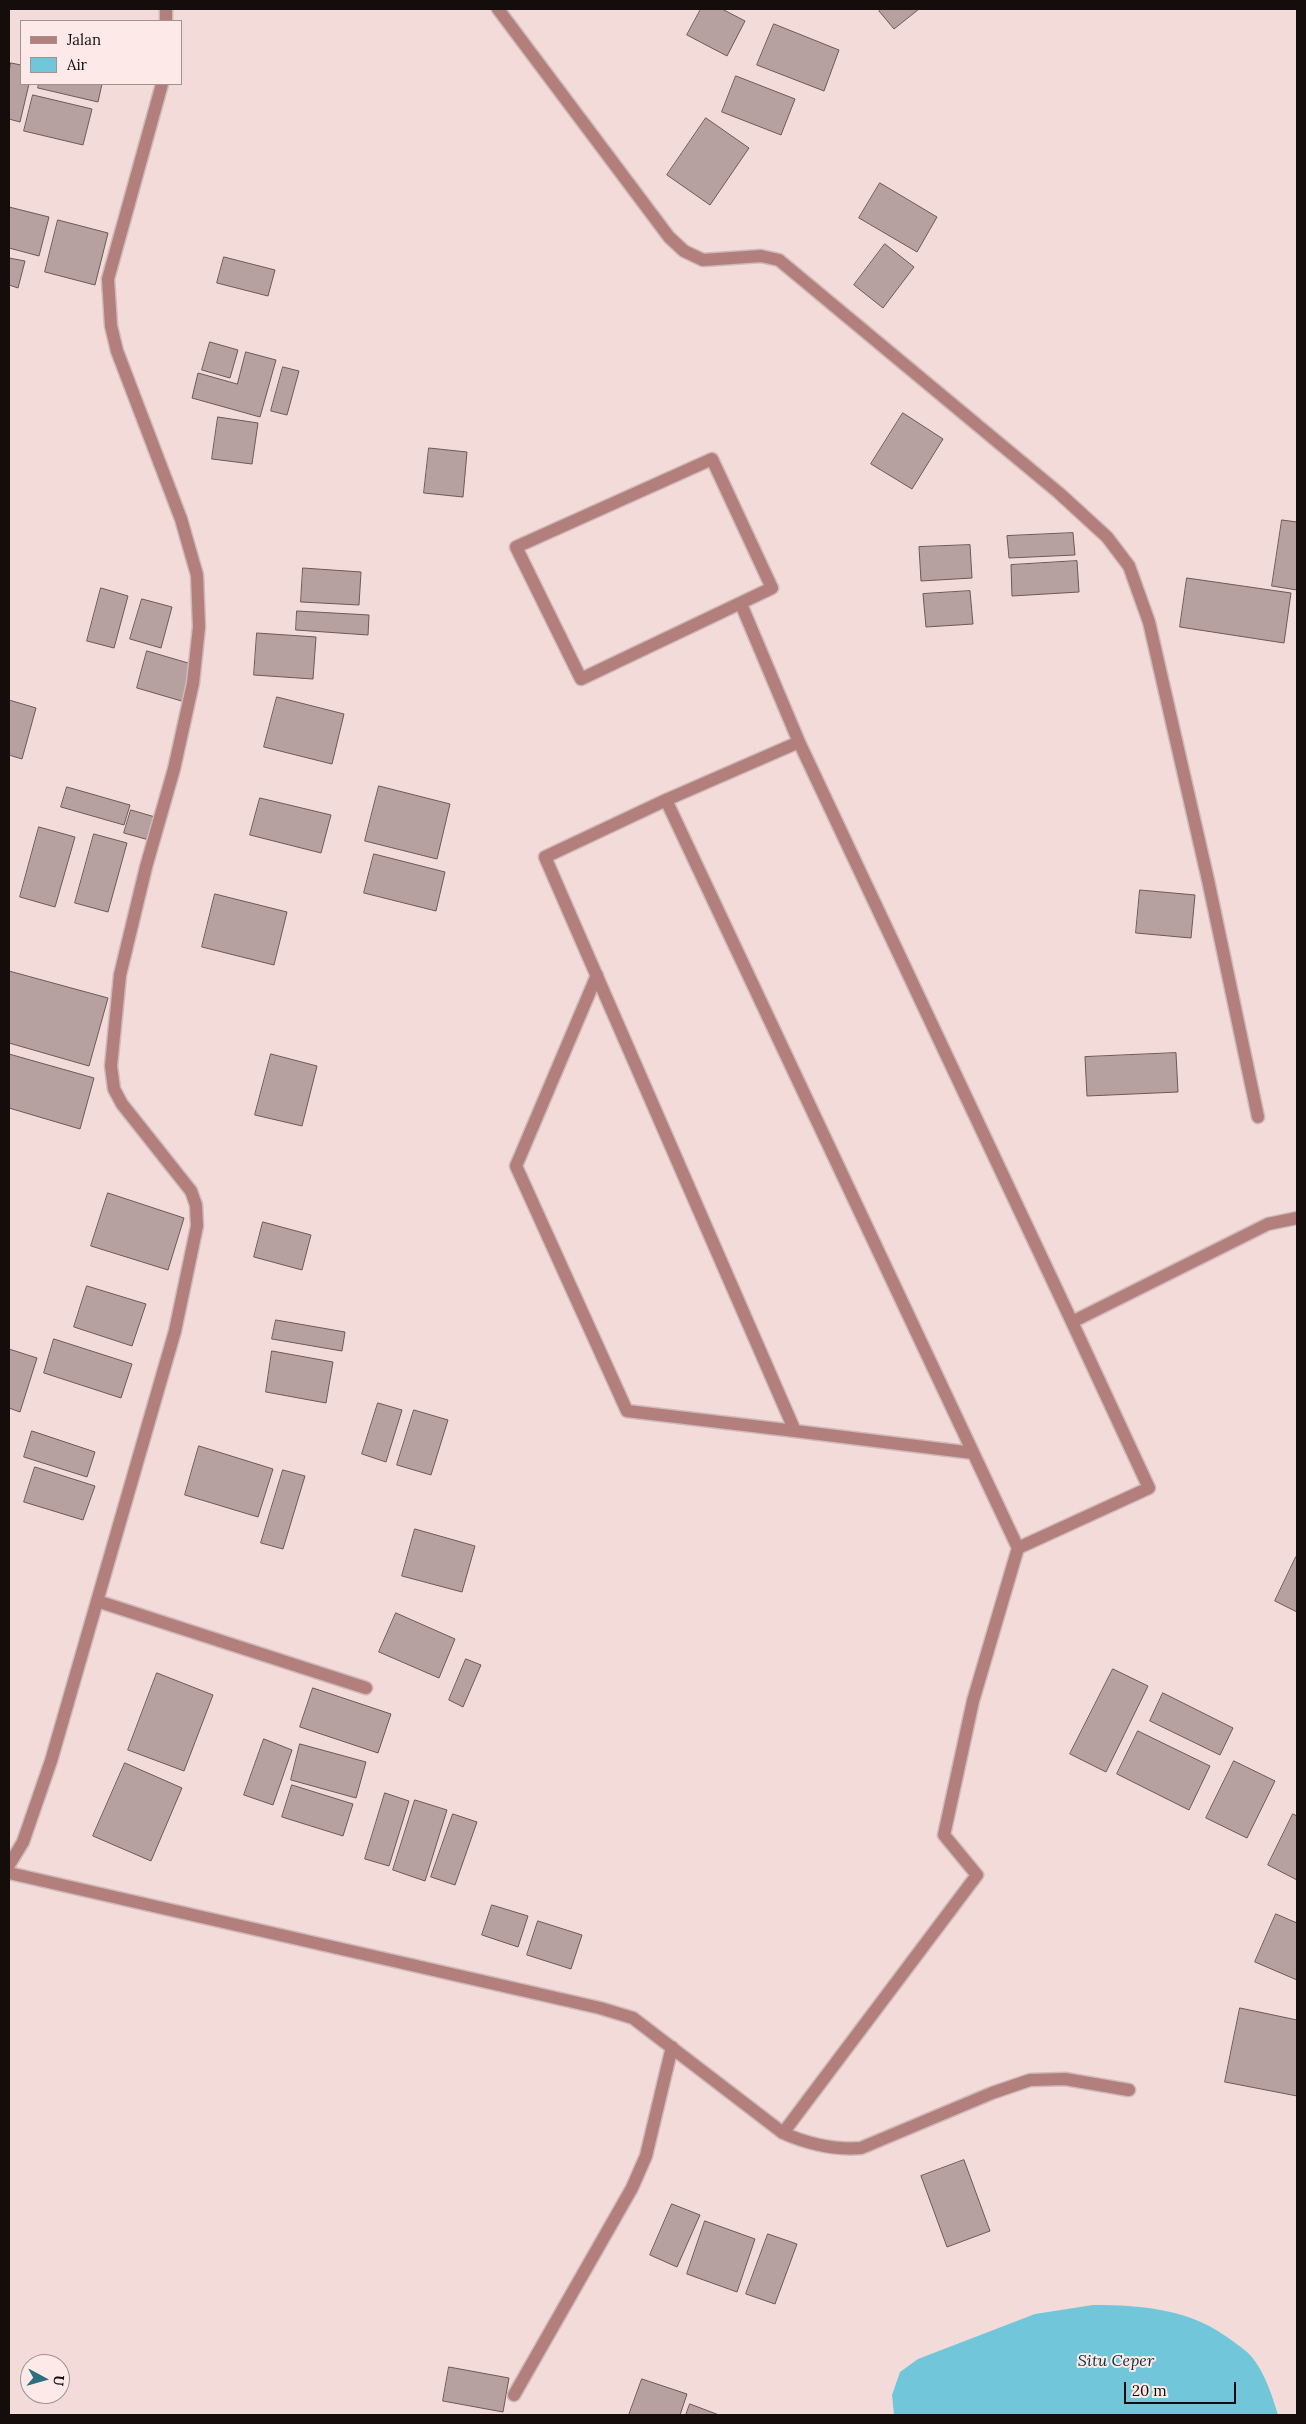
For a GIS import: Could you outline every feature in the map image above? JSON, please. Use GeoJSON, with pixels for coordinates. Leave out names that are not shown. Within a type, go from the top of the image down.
{"type":"FeatureCollection","features":[{"type":"Feature","properties":{"kind":"street"},"geometry":{"type":"LineString","coordinates":[[498,9],[670,237],[684,251],[703,260],[761,256],[779,260],[1059,493],[1106,537],[1129,566],[1149,622],[1208,880],[1258,1117]]}},
{"type":"Feature","properties":{"kind":"street"},"geometry":{"type":"LineString","coordinates":[[9,1865],[23,1842],[51,1761],[174,1331],[198,1226],[196,1205],[191,1191],[122,1104],[114,1089],[111,1066],[120,975],[146,867],[174,769],[193,683],[199,627],[197,575],[181,519],[117,351],[109,300],[108,279],[162,85]]}},
{"type":"Feature","properties":{"kind":"street"},"geometry":{"type":"LineString","coordinates":[[712,459],[772,588],[742,604],[581,679],[516,547],[712,459]]}},
{"type":"Feature","properties":{"kind":"street"},"geometry":{"type":"LineString","coordinates":[[742,604],[800,742],[1149,1488],[1018,1548]]}},
{"type":"Feature","properties":{"kind":"street"},"geometry":{"type":"LineString","coordinates":[[795,1431],[545,857],[666,800],[800,742]]}},
{"type":"Feature","properties":{"kind":"street"},"geometry":{"type":"LineString","coordinates":[[666,800],[1018,1548],[973,1701],[944,1835],[976,1876],[783,2133]]}},
{"type":"Feature","properties":{"kind":"street"},"geometry":{"type":"LineString","coordinates":[[597,976],[516,1166],[627,1411],[973,1452]]}},
{"type":"Feature","properties":{"kind":"street"},"geometry":{"type":"LineString","coordinates":[[1072,1322],[1268,1224],[1297,1218]]}},
{"type":"Feature","properties":{"kind":"street"},"geometry":{"type":"LineString","coordinates":[[97,1600],[366,1688]]}},
{"type":"Feature","properties":{"kind":"street"},"geometry":{"type":"LineString","coordinates":[[9,1873],[600,2008],[634,2018],[783,2133],[802,2142],[843,2150],[861,2148],[992,2093],[1030,2080],[1065,2079],[1129,2090]]}},
{"type":"Feature","properties":{"kind":"street"},"geometry":{"type":"LineString","coordinates":[[514,2395],[632,2188],[646,2156],[672,2047]]}},
{"type":"Feature","properties":{"kind":"water","name":"Situ Ceper"},"geometry":{"type":"Polygon","coordinates":[[[1093,2305],[1131,2306],[1167,2311],[1201,2322],[1218,2331],[1245,2350],[1256,2363],[1268,2384],[1278,2415],[894,2415],[892,2395],[900,2372],[918,2359],[1035,2314],[1093,2305]]]}},
{"type":"Feature","properties":{"kind":"building"},"geometry":{"type":"Polygon","coordinates":[[[701,9],[722,9],[745,21],[727,56],[687,35],[701,9]]]}},
{"type":"Feature","properties":{"kind":"building"},"geometry":{"type":"Polygon","coordinates":[[[881,9],[919,9],[894,29],[879,11],[881,9]]]}},
{"type":"Feature","properties":{"kind":"building"},"geometry":{"type":"Polygon","coordinates":[[[774,24],[839,50],[824,91],[757,65],[774,24]]]}},
{"type":"Feature","properties":{"kind":"building"},"geometry":{"type":"Polygon","coordinates":[[[11,63],[20,65],[20,85],[29,85],[20,122],[9,119],[9,72],[11,63]]]}},
{"type":"Feature","properties":{"kind":"building"},"geometry":{"type":"Polygon","coordinates":[[[736,76],[795,99],[781,135],[722,112],[736,76]]]}},
{"type":"Feature","properties":{"kind":"building"},"geometry":{"type":"Polygon","coordinates":[[[39,85],[102,85],[98,102],[38,88],[39,85]]]}},
{"type":"Feature","properties":{"kind":"building"},"geometry":{"type":"Polygon","coordinates":[[[33,95],[92,109],[83,145],[24,131],[33,95]]]}},
{"type":"Feature","properties":{"kind":"building"},"geometry":{"type":"Polygon","coordinates":[[[706,118],[749,148],[710,205],[667,175],[706,118]]]}},
{"type":"Feature","properties":{"kind":"building"},"geometry":{"type":"Polygon","coordinates":[[[880,183],[937,217],[917,252],[859,218],[880,183]]]}},
{"type":"Feature","properties":{"kind":"building"},"geometry":{"type":"Polygon","coordinates":[[[9,207],[49,217],[39,256],[9,248],[9,207]]]}},
{"type":"Feature","properties":{"kind":"building"},"geometry":{"type":"Polygon","coordinates":[[[58,220],[108,233],[95,285],[45,272],[58,220]]]}},
{"type":"Feature","properties":{"kind":"building"},"geometry":{"type":"Polygon","coordinates":[[[885,244],[914,267],[883,308],[854,285],[885,244]]]}},
{"type":"Feature","properties":{"kind":"building"},"geometry":{"type":"Polygon","coordinates":[[[224,257],[275,270],[268,296],[217,283],[224,257]]]}},
{"type":"Feature","properties":{"kind":"building"},"geometry":{"type":"Polygon","coordinates":[[[9,258],[25,261],[18,288],[9,285],[9,258]]]}},
{"type":"Feature","properties":{"kind":"building"},"geometry":{"type":"Polygon","coordinates":[[[210,342],[238,350],[230,378],[202,370],[210,342]]]}},
{"type":"Feature","properties":{"kind":"building"},"geometry":{"type":"Polygon","coordinates":[[[246,352],[276,360],[260,417],[192,398],[198,373],[237,384],[246,352]]]}},
{"type":"Feature","properties":{"kind":"building"},"geometry":{"type":"Polygon","coordinates":[[[283,367],[299,371],[287,415],[271,411],[283,367]]]}},
{"type":"Feature","properties":{"kind":"building"},"geometry":{"type":"Polygon","coordinates":[[[903,413],[943,439],[912,489],[871,464],[903,413]]]}},
{"type":"Feature","properties":{"kind":"building"},"geometry":{"type":"Polygon","coordinates":[[[218,417],[258,423],[252,464],[212,459],[218,417]]]}},
{"type":"Feature","properties":{"kind":"building"},"geometry":{"type":"Polygon","coordinates":[[[429,448],[467,452],[463,497],[424,493],[429,448]]]}},
{"type":"Feature","properties":{"kind":"building"},"geometry":{"type":"Polygon","coordinates":[[[1282,520],[1297,522],[1297,590],[1272,586],[1282,520]]]}},
{"type":"Feature","properties":{"kind":"building"},"geometry":{"type":"Polygon","coordinates":[[[1073,533],[1075,555],[1009,558],[1007,536],[1073,533]]]}},
{"type":"Feature","properties":{"kind":"building"},"geometry":{"type":"Polygon","coordinates":[[[970,545],[972,578],[921,581],[919,547],[970,545]]]}},
{"type":"Feature","properties":{"kind":"building"},"geometry":{"type":"Polygon","coordinates":[[[1077,561],[1079,592],[1012,596],[1011,565],[1077,561]]]}},
{"type":"Feature","properties":{"kind":"building"},"geometry":{"type":"Polygon","coordinates":[[[303,568],[361,572],[359,605],[301,602],[303,568]]]}},
{"type":"Feature","properties":{"kind":"building"},"geometry":{"type":"Polygon","coordinates":[[[1187,578],[1291,593],[1284,643],[1180,627],[1187,578]]]}},
{"type":"Feature","properties":{"kind":"building"},"geometry":{"type":"Polygon","coordinates":[[[101,588],[128,596],[114,648],[87,641],[101,588]]]}},
{"type":"Feature","properties":{"kind":"building"},"geometry":{"type":"Polygon","coordinates":[[[970,591],[973,624],[926,627],[923,594],[970,591]]]}},
{"type":"Feature","properties":{"kind":"building"},"geometry":{"type":"Polygon","coordinates":[[[142,599],[172,607],[161,648],[130,639],[142,599]]]}},
{"type":"Feature","properties":{"kind":"building"},"geometry":{"type":"Polygon","coordinates":[[[297,611],[369,615],[368,635],[296,630],[297,611]]]}},
{"type":"Feature","properties":{"kind":"building"},"geometry":{"type":"Polygon","coordinates":[[[257,633],[316,637],[313,679],[254,675],[257,633]]]}},
{"type":"Feature","properties":{"kind":"building"},"geometry":{"type":"Polygon","coordinates":[[[147,651],[195,665],[185,702],[137,688],[147,651]]]}},
{"type":"Feature","properties":{"kind":"building"},"geometry":{"type":"Polygon","coordinates":[[[277,697],[344,714],[332,764],[264,747],[277,697]]]}},
{"type":"Feature","properties":{"kind":"building"},"geometry":{"type":"Polygon","coordinates":[[[9,700],[36,708],[22,759],[9,755],[9,700]]]}},
{"type":"Feature","properties":{"kind":"building"},"geometry":{"type":"Polygon","coordinates":[[[379,786],[450,804],[437,859],[365,841],[379,786]]]}},
{"type":"Feature","properties":{"kind":"building"},"geometry":{"type":"Polygon","coordinates":[[[67,787],[130,805],[124,825],[61,807],[67,787]]]}},
{"type":"Feature","properties":{"kind":"building"},"geometry":{"type":"Polygon","coordinates":[[[260,798],[331,815],[321,853],[250,835],[260,798]]]}},
{"type":"Feature","properties":{"kind":"building"},"geometry":{"type":"Polygon","coordinates":[[[131,810],[155,817],[149,840],[124,833],[131,810]]]}},
{"type":"Feature","properties":{"kind":"building"},"geometry":{"type":"Polygon","coordinates":[[[39,827],[75,837],[55,907],[20,897],[39,827]]]}},
{"type":"Feature","properties":{"kind":"building"},"geometry":{"type":"Polygon","coordinates":[[[94,834],[127,843],[108,912],[75,903],[94,834]]]}},
{"type":"Feature","properties":{"kind":"building"},"geometry":{"type":"Polygon","coordinates":[[[374,854],[445,872],[436,911],[364,893],[374,854]]]}},
{"type":"Feature","properties":{"kind":"building"},"geometry":{"type":"Polygon","coordinates":[[[1140,890],[1195,895],[1191,938],[1136,933],[1140,890]]]}},
{"type":"Feature","properties":{"kind":"building"},"geometry":{"type":"Polygon","coordinates":[[[215,894],[287,912],[274,965],[202,947],[215,894]]]}},
{"type":"Feature","properties":{"kind":"building"},"geometry":{"type":"Polygon","coordinates":[[[9,971],[108,998],[89,1066],[9,1043],[9,971]]]}},
{"type":"Feature","properties":{"kind":"building"},"geometry":{"type":"Polygon","coordinates":[[[1176,1053],[1178,1092],[1087,1096],[1085,1057],[1176,1053]]]}},
{"type":"Feature","properties":{"kind":"building"},"geometry":{"type":"Polygon","coordinates":[[[9,1054],[94,1078],[80,1129],[9,1108],[9,1054]]]}},
{"type":"Feature","properties":{"kind":"building"},"geometry":{"type":"Polygon","coordinates":[[[271,1054],[317,1066],[302,1126],[255,1115],[271,1054]]]}},
{"type":"Feature","properties":{"kind":"building"},"geometry":{"type":"Polygon","coordinates":[[[108,1193],[184,1218],[168,1270],[91,1246],[108,1193]]]}},
{"type":"Feature","properties":{"kind":"building"},"geometry":{"type":"Polygon","coordinates":[[[263,1222],[311,1235],[302,1270],[254,1257],[263,1222]]]}},
{"type":"Feature","properties":{"kind":"building"},"geometry":{"type":"Polygon","coordinates":[[[87,1286],[146,1304],[132,1346],[74,1327],[87,1286]]]}},
{"type":"Feature","properties":{"kind":"building"},"geometry":{"type":"Polygon","coordinates":[[[276,1320],[345,1332],[342,1351],[272,1339],[276,1320]]]}},
{"type":"Feature","properties":{"kind":"building"},"geometry":{"type":"Polygon","coordinates":[[[54,1339],[132,1364],[121,1398],[44,1373],[54,1339]]]}},
{"type":"Feature","properties":{"kind":"building"},"geometry":{"type":"Polygon","coordinates":[[[9,1349],[37,1358],[20,1412],[9,1408],[9,1349]]]}},
{"type":"Feature","properties":{"kind":"building"},"geometry":{"type":"Polygon","coordinates":[[[272,1351],[333,1362],[326,1403],[266,1392],[272,1351]]]}},
{"type":"Feature","properties":{"kind":"building"},"geometry":{"type":"Polygon","coordinates":[[[378,1403],[402,1410],[386,1462],[362,1454],[378,1403]]]}},
{"type":"Feature","properties":{"kind":"building"},"geometry":{"type":"Polygon","coordinates":[[[414,1410],[448,1420],[431,1475],[397,1465],[414,1410]]]}},
{"type":"Feature","properties":{"kind":"building"},"geometry":{"type":"Polygon","coordinates":[[[32,1431],[95,1452],[87,1477],[24,1457],[32,1431]]]}},
{"type":"Feature","properties":{"kind":"building"},"geometry":{"type":"Polygon","coordinates":[[[199,1446],[273,1469],[258,1517],[185,1495],[199,1446]]]}},
{"type":"Feature","properties":{"kind":"building"},"geometry":{"type":"Polygon","coordinates":[[[35,1467],[95,1486],[83,1520],[24,1502],[35,1467]]]}},
{"type":"Feature","properties":{"kind":"building"},"geometry":{"type":"Polygon","coordinates":[[[283,1470],[305,1476],[283,1549],[261,1543],[283,1470]]]}},
{"type":"Feature","properties":{"kind":"building"},"geometry":{"type":"Polygon","coordinates":[[[415,1529],[475,1546],[462,1592],[402,1576],[415,1529]]]}},
{"type":"Feature","properties":{"kind":"building"},"geometry":{"type":"Polygon","coordinates":[[[1297,1558],[1297,1612],[1275,1601],[1297,1558]]]}},
{"type":"Feature","properties":{"kind":"building"},"geometry":{"type":"Polygon","coordinates":[[[396,1613],[455,1639],[439,1678],[379,1652],[396,1613]]]}},
{"type":"Feature","properties":{"kind":"building"},"geometry":{"type":"Polygon","coordinates":[[[466,1659],[481,1665],[463,1707],[449,1700],[466,1659]]]}},
{"type":"Feature","properties":{"kind":"building"},"geometry":{"type":"Polygon","coordinates":[[[1113,1669],[1148,1686],[1106,1772],[1070,1754],[1113,1669]]]}},
{"type":"Feature","properties":{"kind":"building"},"geometry":{"type":"Polygon","coordinates":[[[157,1673],[213,1695],[184,1771],[128,1750],[157,1673]]]}},
{"type":"Feature","properties":{"kind":"building"},"geometry":{"type":"Polygon","coordinates":[[[313,1688],[391,1714],[378,1753],[300,1727],[313,1688]]]}},
{"type":"Feature","properties":{"kind":"building"},"geometry":{"type":"Polygon","coordinates":[[[1163,1693],[1233,1728],[1220,1755],[1150,1721],[1163,1693]]]}},
{"type":"Feature","properties":{"kind":"building"},"geometry":{"type":"Polygon","coordinates":[[[1138,1731],[1210,1766],[1189,1810],[1117,1774],[1138,1731]]]}},
{"type":"Feature","properties":{"kind":"building"},"geometry":{"type":"Polygon","coordinates":[[[264,1739],[292,1750],[273,1805],[244,1795],[264,1739]]]}},
{"type":"Feature","properties":{"kind":"building"},"geometry":{"type":"Polygon","coordinates":[[[300,1744],[366,1762],[356,1798],[291,1780],[300,1744]]]}},
{"type":"Feature","properties":{"kind":"building"},"geometry":{"type":"Polygon","coordinates":[[[1234,1761],[1275,1781],[1247,1838],[1206,1818],[1234,1761]]]}},
{"type":"Feature","properties":{"kind":"building"},"geometry":{"type":"Polygon","coordinates":[[[125,1763],[182,1788],[151,1861],[93,1836],[125,1763]]]}},
{"type":"Feature","properties":{"kind":"building"},"geometry":{"type":"Polygon","coordinates":[[[292,1785],[353,1804],[343,1836],[282,1817],[292,1785]]]}},
{"type":"Feature","properties":{"kind":"building"},"geometry":{"type":"Polygon","coordinates":[[[385,1793],[409,1801],[389,1866],[365,1859],[385,1793]]]}},
{"type":"Feature","properties":{"kind":"building"},"geometry":{"type":"Polygon","coordinates":[[[415,1800],[447,1810],[425,1881],[393,1870],[415,1800]]]}},
{"type":"Feature","properties":{"kind":"building"},"geometry":{"type":"Polygon","coordinates":[[[453,1814],[477,1822],[455,1885],[431,1877],[453,1814]]]}},
{"type":"Feature","properties":{"kind":"building"},"geometry":{"type":"Polygon","coordinates":[[[1293,1814],[1297,1816],[1297,1880],[1268,1865],[1293,1814]]]}},
{"type":"Feature","properties":{"kind":"building"},"geometry":{"type":"Polygon","coordinates":[[[492,1905],[528,1916],[518,1947],[482,1935],[492,1905]]]}},
{"type":"Feature","properties":{"kind":"building"},"geometry":{"type":"Polygon","coordinates":[[[1276,1914],[1297,1923],[1297,1980],[1255,1962],[1276,1914]]]}},
{"type":"Feature","properties":{"kind":"building"},"geometry":{"type":"Polygon","coordinates":[[[538,1921],[582,1935],[571,1969],[527,1955],[538,1921]]]}},
{"type":"Feature","properties":{"kind":"building"},"geometry":{"type":"Polygon","coordinates":[[[1240,2008],[1297,2020],[1297,2096],[1225,2082],[1240,2008]]]}},
{"type":"Feature","properties":{"kind":"building"},"geometry":{"type":"Polygon","coordinates":[[[964,2160],[990,2231],[947,2247],[921,2176],[964,2160]]]}},
{"type":"Feature","properties":{"kind":"building"},"geometry":{"type":"Polygon","coordinates":[[[672,2204],[700,2215],[677,2267],[650,2255],[672,2204]]]}},
{"type":"Feature","properties":{"kind":"building"},"geometry":{"type":"Polygon","coordinates":[[[705,2221],[755,2239],[737,2292],[687,2274],[705,2221]]]}},
{"type":"Feature","properties":{"kind":"building"},"geometry":{"type":"Polygon","coordinates":[[[768,2234],[797,2244],[775,2304],[746,2294],[768,2234]]]}},
{"type":"Feature","properties":{"kind":"building"},"geometry":{"type":"Polygon","coordinates":[[[449,2367],[509,2378],[503,2412],[443,2401],[449,2367]]]}},
{"type":"Feature","properties":{"kind":"building"},"geometry":{"type":"Polygon","coordinates":[[[642,2379],[687,2394],[680,2415],[629,2415],[642,2379]]]}},
{"type":"Feature","properties":{"kind":"building"},"geometry":{"type":"Polygon","coordinates":[[[690,2404],[719,2415],[686,2415],[690,2404]]]}}]}
